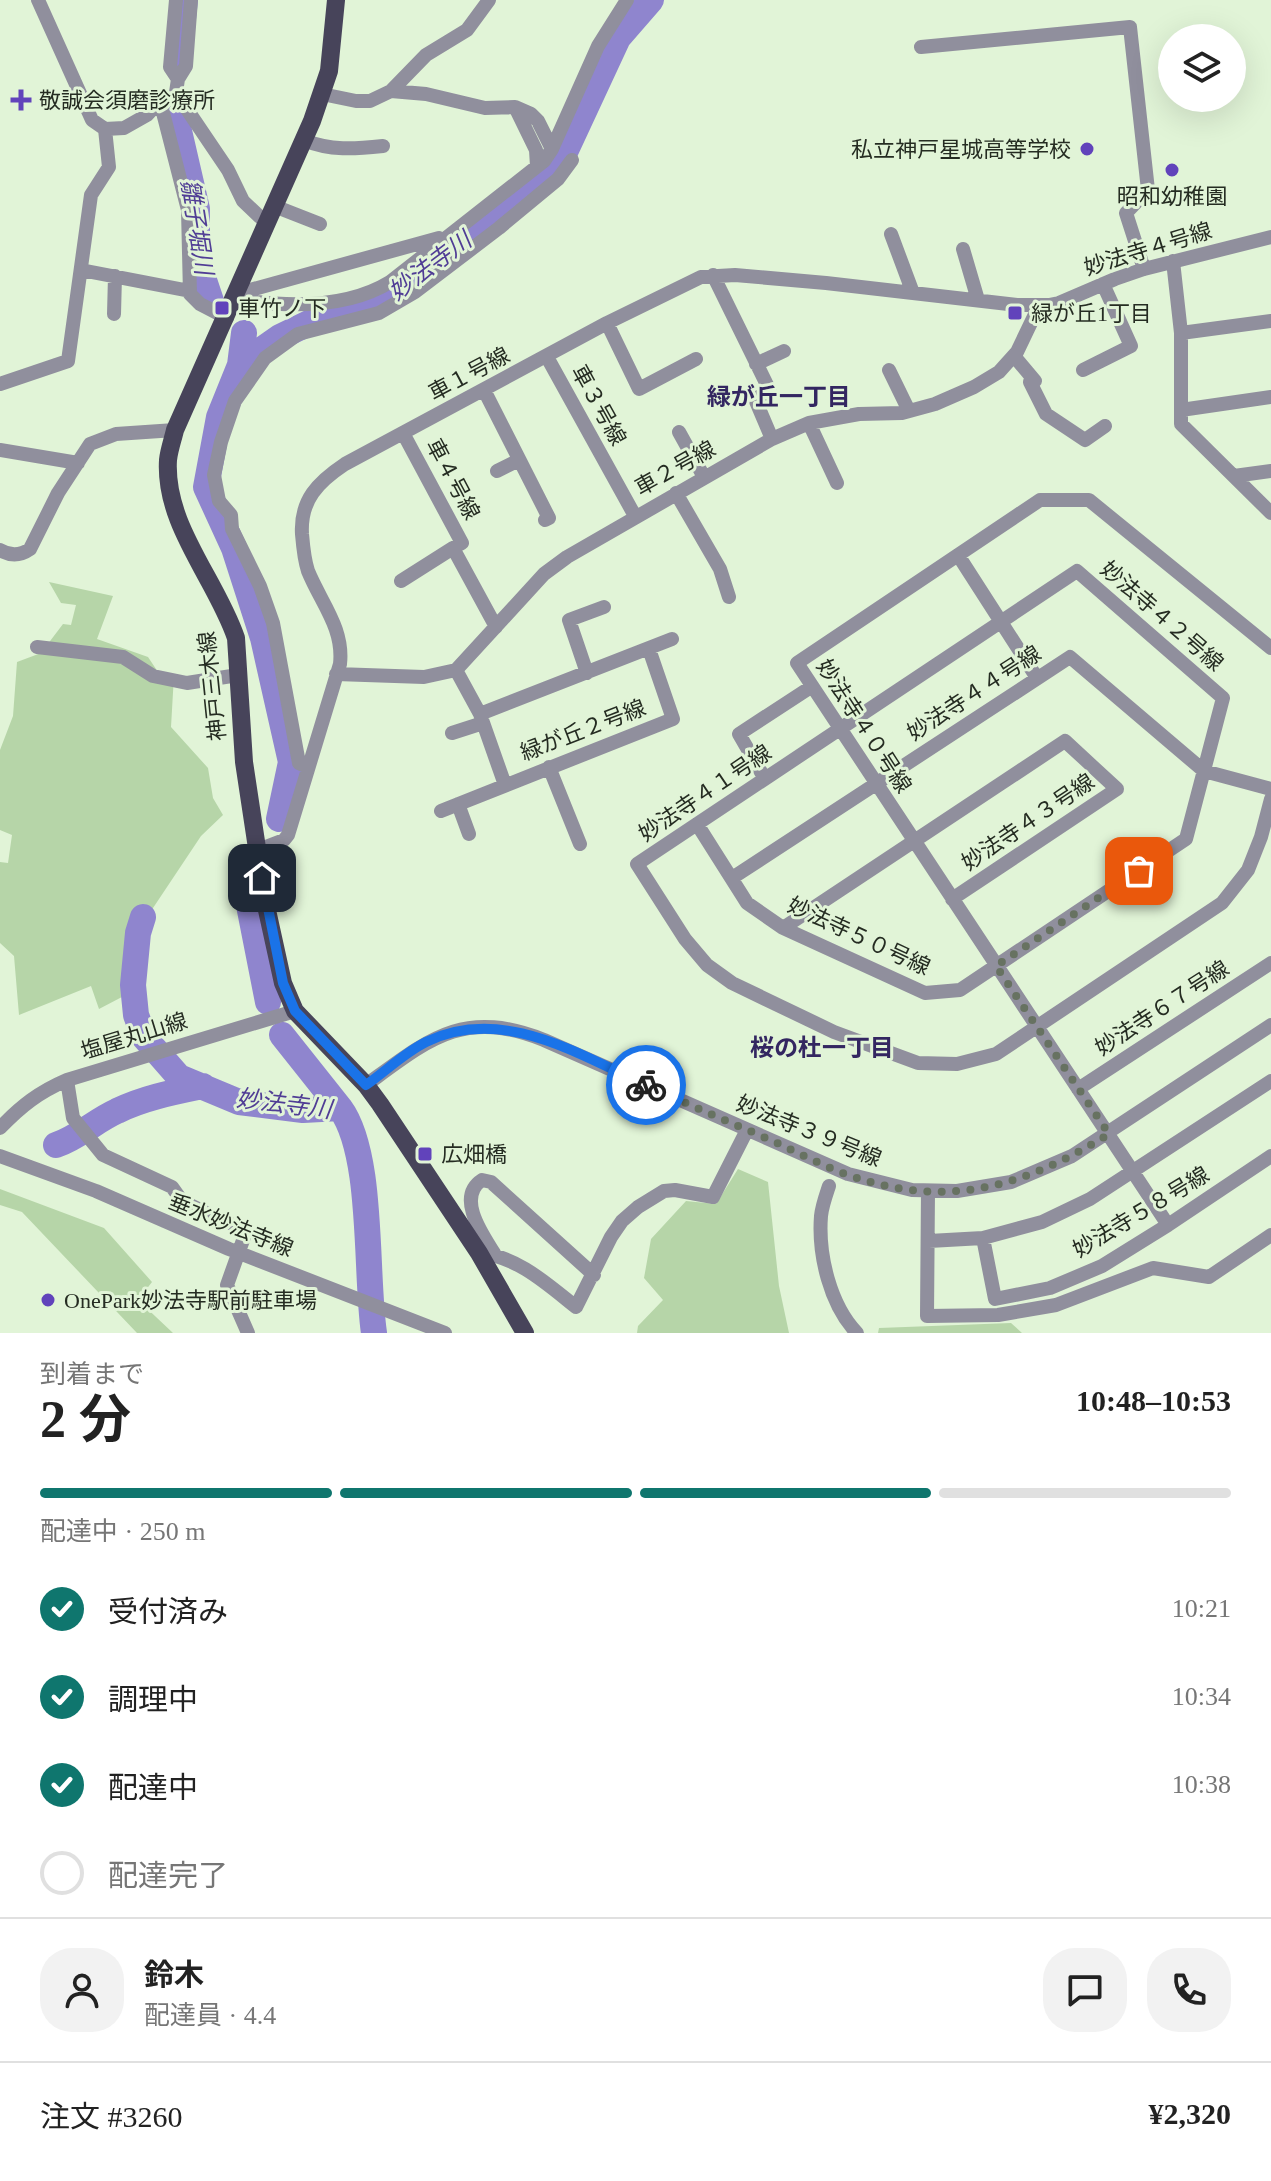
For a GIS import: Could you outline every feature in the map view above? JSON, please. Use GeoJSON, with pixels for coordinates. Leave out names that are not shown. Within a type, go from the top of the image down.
{"type":"FeatureCollection","features":[{"type":"Feature","properties":{"kind":"main road","name":"神戸三木線"},"geometry":{"type":"LineString","coordinates":[[336,0],[333,48],[322,94],[227,318],[175,430],[168,461],[176,515],[229,618],[236,638],[244,762],[262,878],[283,983],[295,1011],[366,1085],[486,1253],[525,1333]]}},
{"type":"Feature","properties":{"kind":"street"},"geometry":{"type":"LineString","coordinates":[[38,0],[92,120],[105,129],[124,128],[168,100],[186,66],[191,0]]}},
{"type":"Feature","properties":{"kind":"street"},"geometry":{"type":"LineString","coordinates":[[176,0],[170,67],[178,79]]}},
{"type":"Feature","properties":{"kind":"street"},"geometry":{"type":"LineString","coordinates":[[322,94],[370,101],[391,91],[426,55],[471,26],[489,0]]}},
{"type":"Feature","properties":{"kind":"street"},"geometry":{"type":"LineString","coordinates":[[236,295],[257,302],[318,304],[372,293],[390,282],[537,166],[552,149],[598,46],[627,0]]}},
{"type":"Feature","properties":{"kind":"street"},"geometry":{"type":"LineString","coordinates":[[921,47],[1130,27],[1148,190],[1126,213],[1144,269]]}},
{"type":"Feature","properties":{"kind":"street"},"geometry":{"type":"LineString","coordinates":[[391,91],[426,94],[485,108],[515,107],[538,121],[552,149]]}},
{"type":"Feature","properties":{"kind":"street"},"geometry":{"type":"LineString","coordinates":[[168,100],[180,99],[220,158],[243,201],[261,218],[271,213],[320,224]]}},
{"type":"Feature","properties":{"kind":"street"},"geometry":{"type":"LineString","coordinates":[[168,100],[188,210],[190,294],[200,304],[227,318]]}},
{"type":"Feature","properties":{"kind":"street"},"geometry":{"type":"LineString","coordinates":[[515,107],[536,150],[537,166]]}},
{"type":"Feature","properties":{"kind":"street"},"geometry":{"type":"LineString","coordinates":[[0,384],[68,361],[91,195],[109,167],[105,129]]}},
{"type":"Feature","properties":{"kind":"street"},"geometry":{"type":"LineString","coordinates":[[304,140],[347,150],[383,146]]}},
{"type":"Feature","properties":{"kind":"street"},"geometry":{"type":"LineString","coordinates":[[308,767],[299,763],[273,623],[260,586],[232,529],[231,515],[219,501],[214,475],[235,401],[265,358],[298,334],[379,313],[415,292],[558,179],[572,160]]}},
{"type":"Feature","properties":{"kind":"street"},"geometry":{"type":"LineString","coordinates":[[891,234],[913,293]]}},
{"type":"Feature","properties":{"kind":"street"},"geometry":{"type":"LineString","coordinates":[[236,295],[446,236]]}},
{"type":"Feature","properties":{"kind":"street","name":"妙法寺４号線"},"geometry":{"type":"LineString","coordinates":[[1039,306],[1059,303],[1144,269],[1271,237]]}},
{"type":"Feature","properties":{"kind":"street"},"geometry":{"type":"LineString","coordinates":[[963,249],[978,300]]}},
{"type":"Feature","properties":{"kind":"street"},"geometry":{"type":"LineString","coordinates":[[1173,261],[1181,333],[1181,424],[1271,513]]}},
{"type":"Feature","properties":{"kind":"street"},"geometry":{"type":"LineString","coordinates":[[81,270],[190,291]]}},
{"type":"Feature","properties":{"kind":"street"},"geometry":{"type":"LineString","coordinates":[[713,275],[770,391],[755,399],[772,439]]}},
{"type":"Feature","properties":{"kind":"street","name":"車１号線"},"geometry":{"type":"LineString","coordinates":[[258,850],[284,840],[288,835],[341,656],[340,637],[307,569],[303,551],[302,513],[310,495],[329,475],[607,323],[686,282],[713,275],[826,283],[1039,306]]}},
{"type":"Feature","properties":{"kind":"street"},"geometry":{"type":"LineString","coordinates":[[114,314],[115,276]]}},
{"type":"Feature","properties":{"kind":"street"},"geometry":{"type":"LineString","coordinates":[[1083,370],[1131,346],[1103,284]]}},
{"type":"Feature","properties":{"kind":"street","name":"車２号線"},"geometry":{"type":"LineString","coordinates":[[456,670],[544,574],[567,557],[772,439],[809,423],[859,414],[909,411],[974,387],[999,372],[1014,356],[1039,306]]}},
{"type":"Feature","properties":{"kind":"street"},"geometry":{"type":"LineString","coordinates":[[1181,333],[1271,321]]}},
{"type":"Feature","properties":{"kind":"street"},"geometry":{"type":"LineString","coordinates":[[607,323],[639,389],[696,359]]}},
{"type":"Feature","properties":{"kind":"street"},"geometry":{"type":"LineString","coordinates":[[756,364],[784,351]]}},
{"type":"Feature","properties":{"kind":"street"},"geometry":{"type":"LineString","coordinates":[[1014,356],[1035,381],[1030,382],[1046,414],[1085,440],[1105,426]]}},
{"type":"Feature","properties":{"kind":"street","name":"車３号線"},"geometry":{"type":"LineString","coordinates":[[547,357],[635,516]]}},
{"type":"Feature","properties":{"kind":"street"},"geometry":{"type":"LineString","coordinates":[[889,370],[909,411]]}},
{"type":"Feature","properties":{"kind":"street"},"geometry":{"type":"LineString","coordinates":[[484,390],[549,518],[545,520]]}},
{"type":"Feature","properties":{"kind":"street"},"geometry":{"type":"LineString","coordinates":[[1181,410],[1271,397]]}},
{"type":"Feature","properties":{"kind":"street"},"geometry":{"type":"LineString","coordinates":[[809,423],[837,483]]}},
{"type":"Feature","properties":{"kind":"street"},"geometry":{"type":"LineString","coordinates":[[0,550],[7,555],[23,554],[30,549],[58,493],[90,444],[116,434],[175,430]]}},
{"type":"Feature","properties":{"kind":"street"},"geometry":{"type":"LineString","coordinates":[[679,432],[704,477]]}},
{"type":"Feature","properties":{"kind":"street","name":"車４号線"},"geometry":{"type":"LineString","coordinates":[[403,433],[462,543],[453,548],[496,627]]}},
{"type":"Feature","properties":{"kind":"street"},"geometry":{"type":"LineString","coordinates":[[0,450],[78,463]]}},
{"type":"Feature","properties":{"kind":"street"},"geometry":{"type":"LineString","coordinates":[[497,471],[519,460]]}},
{"type":"Feature","properties":{"kind":"street"},"geometry":{"type":"LineString","coordinates":[[1234,476],[1271,471]]}},
{"type":"Feature","properties":{"kind":"street"},"geometry":{"type":"LineString","coordinates":[[676,493],[720,569],[729,597]]}},
{"type":"Feature","properties":{"kind":"street","name":"妙法寺４０号線"},"geometry":{"type":"LineString","coordinates":[[1168,1225],[797,663],[1040,500],[1089,500],[1271,648]]}},
{"type":"Feature","properties":{"kind":"street"},"geometry":{"type":"LineString","coordinates":[[401,581],[453,548]]}},
{"type":"Feature","properties":{"kind":"street"},"geometry":{"type":"LineString","coordinates":[[958,555],[1037,678]]}},
{"type":"Feature","properties":{"kind":"street","name":"妙法寺４２号線"},"geometry":{"type":"LineString","coordinates":[[840,729],[1077,571],[1223,698],[1186,839],[996,966]]}},
{"type":"Feature","properties":{"kind":"street"},"geometry":{"type":"LineString","coordinates":[[587,673],[569,620],[604,607]]}},
{"type":"Feature","properties":{"kind":"street"},"geometry":{"type":"LineString","coordinates":[[452,733],[672,639]]}},
{"type":"Feature","properties":{"kind":"street"},"geometry":{"type":"LineString","coordinates":[[37,647],[123,657],[153,676],[187,683],[238,675]]}},
{"type":"Feature","properties":{"kind":"street","name":"緑が丘２号線"},"geometry":{"type":"LineString","coordinates":[[441,811],[673,719],[649,649]]}},
{"type":"Feature","properties":{"kind":"street","name":"妙法寺４４号線"},"geometry":{"type":"LineString","coordinates":[[732,878],[1070,657],[1204,771]]}},
{"type":"Feature","properties":{"kind":"street"},"geometry":{"type":"LineString","coordinates":[[336,674],[424,677],[456,670],[482,719],[505,785]]}},
{"type":"Feature","properties":{"kind":"street"},"geometry":{"type":"LineString","coordinates":[[765,779],[739,734],[811,687]]}},
{"type":"Feature","properties":{"kind":"street","name":"妙法寺４１号線"},"geometry":{"type":"LineString","coordinates":[[840,729],[637,864],[685,939],[707,965],[732,983],[834,1032],[918,1063],[957,1064],[996,1054],[1037,1027]]}},
{"type":"Feature","properties":{"kind":"street","name":"妙法寺４３号線"},"geometry":{"type":"LineString","coordinates":[[913,840],[1065,741],[1117,789],[952,899]]}},
{"type":"Feature","properties":{"kind":"street"},"geometry":{"type":"LineString","coordinates":[[549,767],[563,820],[580,844]]}},
{"type":"Feature","properties":{"kind":"street"},"geometry":{"type":"LineString","coordinates":[[1204,771],[1271,789]]}},
{"type":"Feature","properties":{"kind":"street"},"geometry":{"type":"LineString","coordinates":[[1037,1027],[1222,903],[1248,870],[1271,799]]}},
{"type":"Feature","properties":{"kind":"street"},"geometry":{"type":"LineString","coordinates":[[458,804],[469,834]]}},
{"type":"Feature","properties":{"kind":"street","name":"妙法寺５０号線"},"geometry":{"type":"LineString","coordinates":[[697,824],[747,903],[783,928],[925,993],[960,990],[996,966]]}},
{"type":"Feature","properties":{"kind":"street"},"geometry":{"type":"LineString","coordinates":[[783,928],[913,840]]}},
{"type":"Feature","properties":{"kind":"street","name":"妙法寺６７号線"},"geometry":{"type":"LineString","coordinates":[[1078,1089],[1271,963]]}},
{"type":"Feature","properties":{"kind":"street","name":"塩屋丸山線"},"geometry":{"type":"LineString","coordinates":[[0,1128],[22,1105],[42,1091],[67,1080],[295,1011]]}},
{"type":"Feature","properties":{"kind":"street","name":"妙法寺３９号線"},"geometry":{"type":"LineString","coordinates":[[366,1085],[414,1048],[438,1037],[471,1028],[502,1028],[544,1040],[848,1174],[889,1186],[928,1191],[979,1189],[1011,1182],[1063,1161],[1109,1134],[1271,1025]]}},
{"type":"Feature","properties":{"kind":"street"},"geometry":{"type":"LineString","coordinates":[[67,1080],[73,1118],[103,1155],[172,1187],[182,1201],[247,1229],[227,1285],[248,1333]]}},
{"type":"Feature","properties":{"kind":"street"},"geometry":{"type":"LineString","coordinates":[[929,1241],[983,1238],[1042,1222],[1090,1199],[1271,1081]]}},
{"type":"Feature","properties":{"kind":"street"},"geometry":{"type":"LineString","coordinates":[[594,1275],[491,1182],[482,1180],[474,1185],[471,1191],[473,1213],[486,1253],[533,1274],[576,1307],[594,1275],[622,1221],[664,1191],[713,1197],[747,1130]]}},
{"type":"Feature","properties":{"kind":"street","name":"垂水妙法寺線"},"geometry":{"type":"LineString","coordinates":[[0,1156],[96,1191],[389,1312],[401,1325],[445,1333]]}},
{"type":"Feature","properties":{"kind":"street","name":"妙法寺５８号線"},"geometry":{"type":"LineString","coordinates":[[983,1238],[995,1299],[1050,1288],[1102,1266],[1271,1156]]}},
{"type":"Feature","properties":{"kind":"street"},"geometry":{"type":"LineString","coordinates":[[829,1186],[821,1213],[821,1238],[837,1306],[857,1333]]}},
{"type":"Feature","properties":{"kind":"street"},"geometry":{"type":"LineString","coordinates":[[928,1191],[927,1316],[998,1315],[1056,1305],[1153,1268],[1209,1277],[1271,1235]]}},
{"type":"Feature","properties":{"kind":"green space"},"geometry":{"type":"Polygon","coordinates":[[[49,582],[113,596],[97,639],[148,657],[158,672],[174,675],[171,727],[208,768],[213,798],[223,815],[201,836],[141,926],[141,987],[99,1009],[91,986],[19,1015],[14,956],[0,943],[0,862],[8,863],[12,835],[0,830],[0,750],[13,716],[17,662],[41,653],[63,624],[71,625],[76,605],[61,603],[49,582]]]}},
{"type":"Feature","properties":{"kind":"green space"},"geometry":{"type":"Polygon","coordinates":[[[738,1169],[768,1182],[779,1286],[789,1333],[637,1333],[638,1326],[663,1300],[644,1278],[651,1239],[686,1201],[716,1204],[738,1169]]]}},
{"type":"Feature","properties":{"kind":"green space"},"geometry":{"type":"Polygon","coordinates":[[[0,1189],[104,1228],[152,1282],[138,1300],[173,1333],[137,1333],[22,1212],[0,1205],[0,1189]]]}},
{"type":"Feature","properties":{"kind":"green space"},"geometry":{"type":"Polygon","coordinates":[[[1011,1323],[1022,1333],[878,1333],[879,1328],[1011,1323]]]}},
{"type":"Feature","properties":{"kind":"waterway","name":"雛子堀川"},"geometry":{"type":"LineString","coordinates":[[178,66],[185,0]]}},
{"type":"Feature","properties":{"kind":"waterway","name":"妙法寺川"},"geometry":{"type":"LineString","coordinates":[[279,819],[291,762],[263,638],[234,548],[206,487],[219,417],[240,365],[280,337],[311,322],[379,305],[529,192],[559,165],[618,38],[651,0]]}},
{"type":"Feature","properties":{"kind":"waterway","name":"雛子堀川"},"geometry":{"type":"LineString","coordinates":[[173,105],[197,209],[197,259],[211,301]]}},
{"type":"Feature","properties":{"kind":"waterway","name":"雛子堀川"},"geometry":{"type":"LineString","coordinates":[[240,365],[244,333]]}},
{"type":"Feature","properties":{"kind":"waterway"},"geometry":{"type":"LineString","coordinates":[[245,885],[268,1002]]}},
{"type":"Feature","properties":{"kind":"waterway","name":"妙法寺川"},"geometry":{"type":"LineString","coordinates":[[143,917],[138,933],[133,985],[136,1015],[144,1037],[179,1077],[239,1102],[303,1110],[340,1108],[351,1128],[363,1184],[374,1333]]}},
{"type":"Feature","properties":{"kind":"waterway"},"geometry":{"type":"LineString","coordinates":[[282,1035],[340,1108]]}},
{"type":"Feature","properties":{"kind":"waterway"},"geometry":{"type":"LineString","coordinates":[[56,1145],[127,1106],[203,1086]]}},
{"type":"Feature","properties":{"kind":"way so far"},"geometry":{"type":"LineString","coordinates":[[646,1085],[827,1166],[889,1186],[957,1191],[979,1189],[1033,1175],[1109,1134],[996,966],[1139,871]]}},
{"type":"Feature","properties":{"kind":"place","name":"敬誠会須磨診療所"},"geometry":{"type":"Point","coordinates":[21,100]}},
{"type":"Feature","properties":{"kind":"place","name":"私立神戸星城高等学校"},"geometry":{"type":"Point","coordinates":[1087,149]}},
{"type":"Feature","properties":{"kind":"place","name":"昭和幼稚園"},"geometry":{"type":"Point","coordinates":[1172,170]}},
{"type":"Feature","properties":{"kind":"place","name":"車竹ノ下"},"geometry":{"type":"Point","coordinates":[222,308]}},
{"type":"Feature","properties":{"kind":"place","name":"緑が丘1丁目"},"geometry":{"type":"Point","coordinates":[1015,313]}},
{"type":"Feature","properties":{"kind":"place","name":"広畑橋"},"geometry":{"type":"Point","coordinates":[425,1154]}},
{"type":"Feature","properties":{"kind":"place","name":"OnePark妙法寺駅前駐車場"},"geometry":{"type":"Point","coordinates":[48,1300]}},
{"type":"Feature","properties":{"kind":"district","name":"緑が丘一丁目"},"geometry":{"type":"Point","coordinates":[779,397]}},
{"type":"Feature","properties":{"kind":"district","name":"桜の杜一丁目"},"geometry":{"type":"Point","coordinates":[822,1048]}},
{"type":"Feature","properties":{"kind":"route"},"geometry":{"type":"LineString","coordinates":[[262,878],[283,983],[295,1011],[366,1085],[426,1042],[459,1030],[483,1027],[524,1032],[646,1085]]}}]}
